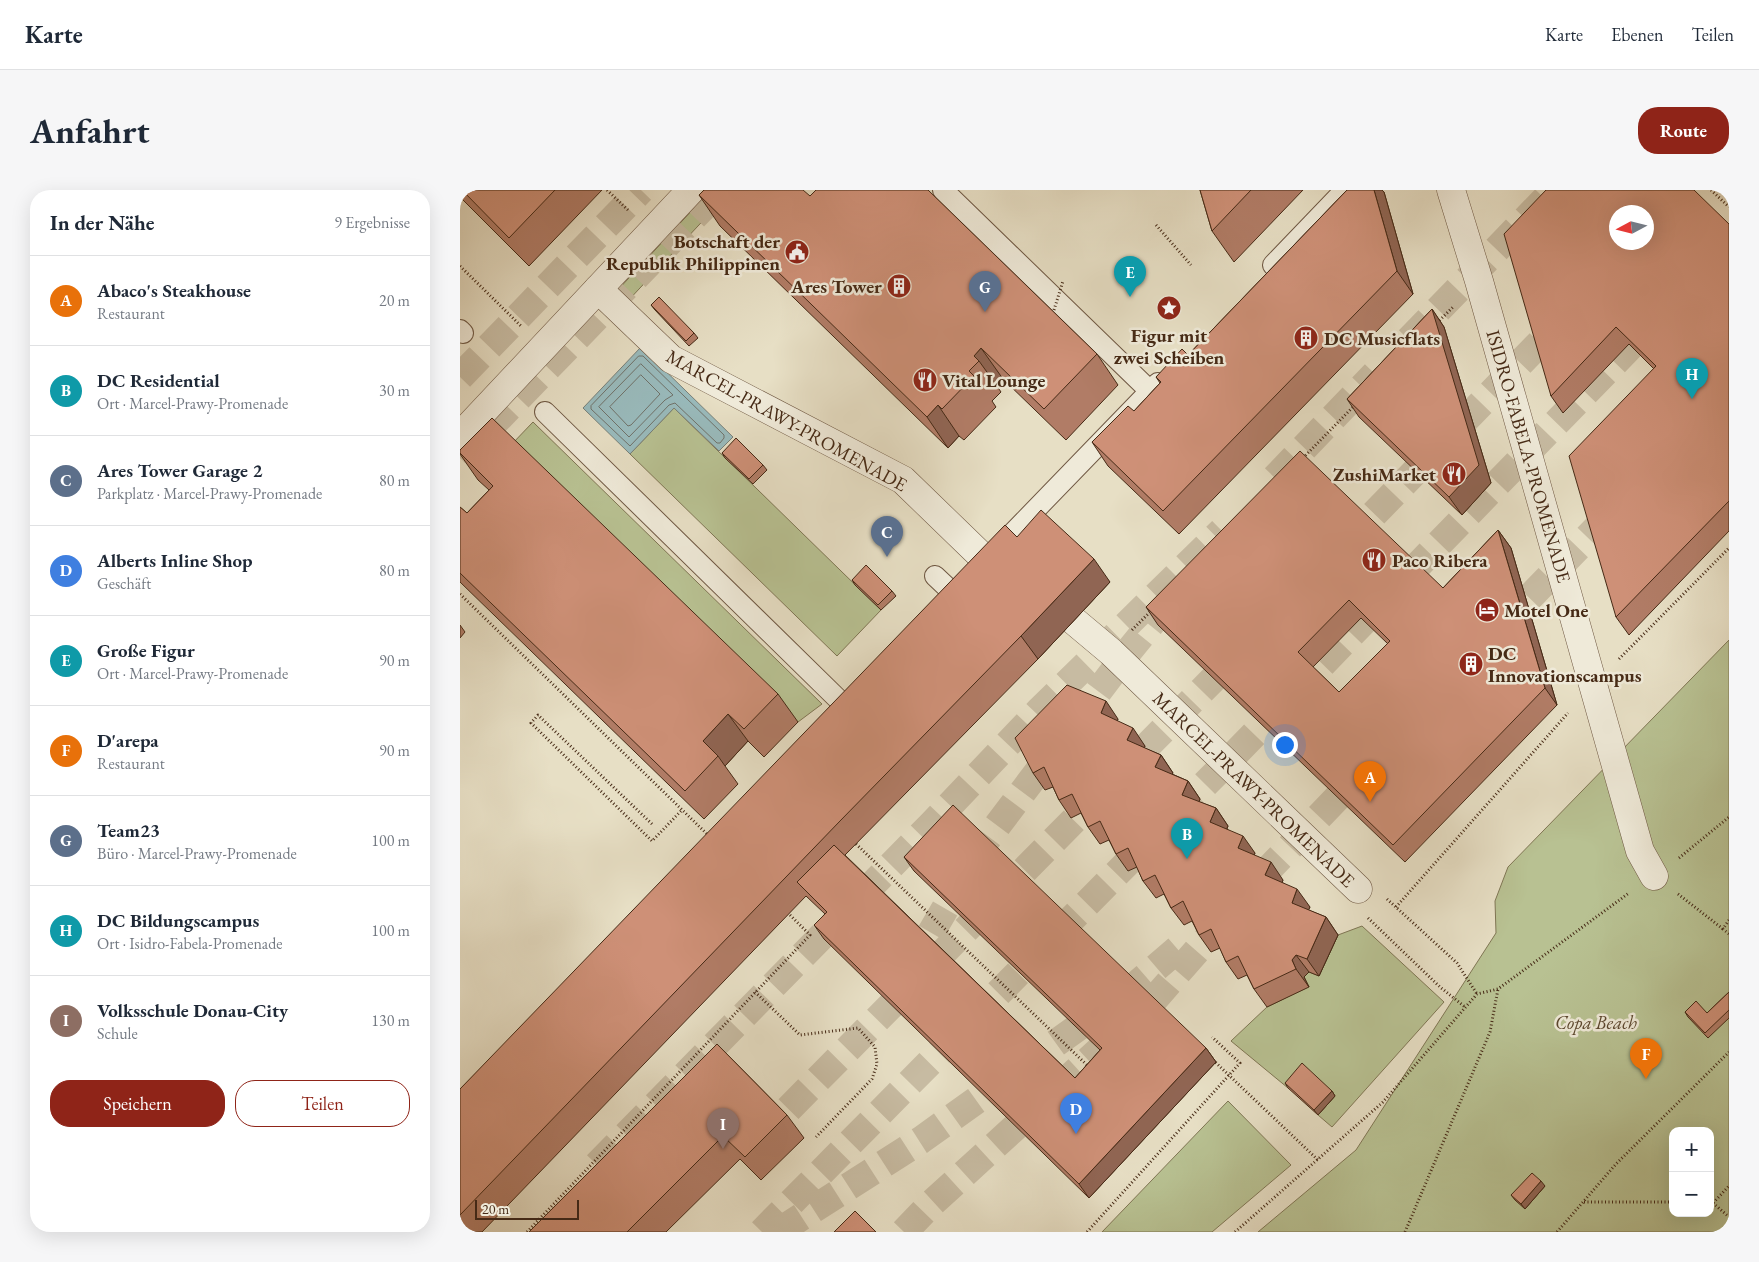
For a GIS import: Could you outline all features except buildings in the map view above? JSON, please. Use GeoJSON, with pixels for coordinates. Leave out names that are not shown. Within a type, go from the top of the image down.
{"type":"FeatureCollection","features":[{"type":"Feature","properties":{"kind":"street"},"geometry":{"type":"LineString","coordinates":[[460,436],[690,190]]}},
{"type":"Feature","properties":{"kind":"street","name":"ISIDRO-FABELA-PROMENADE"},"geometry":{"type":"LineString","coordinates":[[1451,190],[1479,281],[1640,851],[1654,876]]}},
{"type":"Feature","properties":{"kind":"street","name":"MARCEL-PRAWY-PROMENADE"},"geometry":{"type":"LineString","coordinates":[[598,289],[671,359],[903,480],[998,572]]}},
{"type":"Feature","properties":{"kind":"street","name":"MARCEL-PRAWY-PROMENADE"},"geometry":{"type":"LineString","coordinates":[[1074,621],[1111,652],[1358,889]]}},
{"type":"Feature","properties":{"kind":"lane"},"geometry":{"type":"LineString","coordinates":[[943,190],[1154,388],[1007,539]]}},
{"type":"Feature","properties":{"kind":"lane"},"geometry":{"type":"LineString","coordinates":[[1273,265],[1344,190]]}},
{"type":"Feature","properties":{"kind":"lane"},"geometry":{"type":"LineString","coordinates":[[544,412],[845,712],[866,685]]}},
{"type":"Feature","properties":{"kind":"lane"},"geometry":{"type":"LineString","coordinates":[[935,576],[953,594]]}},
{"type":"Feature","properties":{"kind":"path"},"geometry":{"type":"LineString","coordinates":[[1711,190],[1729,207]]}},
{"type":"Feature","properties":{"kind":"path"},"geometry":{"type":"LineString","coordinates":[[1156,225],[1191,265]]}},
{"type":"Feature","properties":{"kind":"path"},"geometry":{"type":"LineString","coordinates":[[460,266],[544,347]]}},
{"type":"Feature","properties":{"kind":"path"},"geometry":{"type":"LineString","coordinates":[[1054,310],[1063,281]]}},
{"type":"Feature","properties":{"kind":"path"},"geometry":{"type":"LineString","coordinates":[[1433,327],[1479,281]]}},
{"type":"Feature","properties":{"kind":"path"},"geometry":{"type":"LineString","coordinates":[[1300,461],[1356,404]]}},
{"type":"Feature","properties":{"kind":"path"},"geometry":{"type":"LineString","coordinates":[[1638,640],[1729,548]]}},
{"type":"Feature","properties":{"kind":"path"},"geometry":{"type":"LineString","coordinates":[[460,594],[714,841]]}},
{"type":"Feature","properties":{"kind":"path"},"geometry":{"type":"LineString","coordinates":[[1111,652],[1160,602]]}},
{"type":"Feature","properties":{"kind":"path"},"geometry":{"type":"LineString","coordinates":[[1396,907],[1594,686]]}},
{"type":"Feature","properties":{"kind":"path"},"geometry":{"type":"LineString","coordinates":[[652,824],[538,715],[531,723],[652,841],[682,810]]}},
{"type":"Feature","properties":{"kind":"path"},"geometry":{"type":"LineString","coordinates":[[1235,1232],[1383,1102],[1477,994],[1498,989],[1680,858],[1729,817]]}},
{"type":"Feature","properties":{"kind":"path"},"geometry":{"type":"LineString","coordinates":[[856,844],[1092,1069]]}},
{"type":"Feature","properties":{"kind":"path","name":"MARCEL-PRAWY-PROMENADE"},"geometry":{"type":"LineString","coordinates":[[1358,889],[1388,899],[1457,963],[1477,994]]}},
{"type":"Feature","properties":{"kind":"path"},"geometry":{"type":"LineString","coordinates":[[1684,899],[1729,934]]}},
{"type":"Feature","properties":{"kind":"path"},"geometry":{"type":"LineString","coordinates":[[527,1232],[810,935],[789,914]]}},
{"type":"Feature","properties":{"kind":"path"},"geometry":{"type":"LineString","coordinates":[[1368,919],[1440,987],[1465,1007]]}},
{"type":"Feature","properties":{"kind":"path"},"geometry":{"type":"LineString","coordinates":[[1723,929],[1729,920]]}},
{"type":"Feature","properties":{"kind":"path"},"geometry":{"type":"LineString","coordinates":[[1405,1232],[1490,1032],[1498,989]]}},
{"type":"Feature","properties":{"kind":"path"},"geometry":{"type":"LineString","coordinates":[[755,992],[800,1035],[858,1028],[875,1047],[877,1064],[872,1079],[816,1137]]}},
{"type":"Feature","properties":{"kind":"path"},"geometry":{"type":"LineString","coordinates":[[1087,1232],[1240,1064],[1212,1037]]}},
{"type":"Feature","properties":{"kind":"path"},"geometry":{"type":"LineString","coordinates":[[1557,1232],[1616,1164],[1729,1052]]}},
{"type":"Feature","properties":{"kind":"path"},"geometry":{"type":"LineString","coordinates":[[1210,1057],[1318,1160]]}},
{"type":"Feature","properties":{"kind":"path"},"geometry":{"type":"LineString","coordinates":[[1714,1200],[1729,1186]]}},
{"type":"Feature","properties":{"kind":"path"},"geometry":{"type":"LineString","coordinates":[[1584,1202],[1669,1202]]}},
{"type":"Feature","properties":{"kind":"path"},"geometry":{"type":"LineString","coordinates":[[1714,1204],[1729,1217]]}},
{"type":"Feature","properties":{"kind":"green space"},"geometry":{"type":"Polygon","coordinates":[[[711,190],[727,195],[625,304],[614,294],[711,190]]]}},
{"type":"Feature","properties":{"kind":"green space"},"geometry":{"type":"Polygon","coordinates":[[[674,408],[881,610],[837,656],[630,454],[674,408]]]}},
{"type":"Feature","properties":{"kind":"green space"},"geometry":{"type":"Polygon","coordinates":[[[533,422],[822,704],[798,722],[511,445],[533,422]]]}},
{"type":"Feature","properties":{"kind":"green space","name":"Copa Beach"},"geometry":{"type":"Polygon","coordinates":[[[1729,640],[1729,1232],[1258,1232],[1356,1150],[1496,933],[1495,901],[1508,867],[1729,640]]]}},
{"type":"Feature","properties":{"kind":"green space"},"geometry":{"type":"Polygon","coordinates":[[[1362,926],[1444,1002],[1332,1127],[1318,1115],[1335,1096],[1288,1088],[1231,1041],[1267,1007],[1308,987],[1304,977],[1309,972],[1319,976],[1338,935],[1362,926]]]}},
{"type":"Feature","properties":{"kind":"green space"},"geometry":{"type":"Polygon","coordinates":[[[1228,1101],[1291,1165],[1212,1232],[1102,1232],[1228,1101]]]}},
{"type":"Feature","properties":{"kind":"water"},"geometry":{"type":"Polygon","coordinates":[[[641,347],[733,437],[719,451],[674,408],[630,454],[583,408],[641,347]]]}},
{"type":"Feature","properties":{"kind":"tunnel"},"geometry":{"type":"LineString","coordinates":[[460,377],[641,190]]}},
{"type":"Feature","properties":{"kind":"tunnel"},"geometry":{"type":"LineString","coordinates":[[460,458],[720,190]]}},
{"type":"Feature","properties":{"kind":"tunnel"},"geometry":{"type":"LineString","coordinates":[[1409,340],[1554,190]]}},
{"type":"Feature","properties":{"kind":"tunnel"},"geometry":{"type":"LineString","coordinates":[[762,1232],[1234,755],[1657,319]]}},
{"type":"Feature","properties":{"kind":"tunnel"},"geometry":{"type":"LineString","coordinates":[[1345,544],[1562,320]]}},
{"type":"Feature","properties":{"kind":"tunnel"},"geometry":{"type":"LineString","coordinates":[[1275,478],[1375,374]]}},
{"type":"Feature","properties":{"kind":"tunnel"},"geometry":{"type":"LineString","coordinates":[[1500,628],[1618,506]]}},
{"type":"Feature","properties":{"kind":"tunnel"},"geometry":{"type":"LineString","coordinates":[[597,1165],[931,825],[1040,710],[1222,531]]}},
{"type":"Feature","properties":{"kind":"tunnel"},"geometry":{"type":"LineString","coordinates":[[910,969],[979,850],[1128,652],[1159,614]]}},
{"type":"Feature","properties":{"kind":"tunnel"},"geometry":{"type":"LineString","coordinates":[[759,1139],[1240,652]]}},
{"type":"Feature","properties":{"kind":"tunnel"},"geometry":{"type":"LineString","coordinates":[[904,1232],[930,1205],[1152,1002],[1262,876],[1363,771]]}},
{"type":"Feature","properties":{"kind":"tunnel"},"geometry":{"type":"LineString","coordinates":[[778,1232],[921,1140],[1130,990],[1187,941]]}},
{"type":"Feature","properties":{"kind":"place","name":"Botschaft der Republik Philippinen"},"geometry":{"type":"Point","coordinates":[797,252]}},
{"type":"Feature","properties":{"kind":"place","name":"Ares Tower"},"geometry":{"type":"Point","coordinates":[899,286]}},
{"type":"Feature","properties":{"kind":"place","name":"Große Figur"},"geometry":{"type":"Point","coordinates":[1130,297]}},
{"type":"Feature","properties":{"kind":"place","name":"Figur mit zwei Scheiben"},"geometry":{"type":"Point","coordinates":[1169,308]}},
{"type":"Feature","properties":{"kind":"place","name":"Team23"},"geometry":{"type":"Point","coordinates":[985,312]}},
{"type":"Feature","properties":{"kind":"place","name":"DC Musicflats"},"geometry":{"type":"Point","coordinates":[1306,338]}},
{"type":"Feature","properties":{"kind":"place","name":"Vital Lounge"},"geometry":{"type":"Point","coordinates":[925,380]}},
{"type":"Feature","properties":{"kind":"place","name":"DC Bildungscampus"},"geometry":{"type":"Point","coordinates":[1692,399]}},
{"type":"Feature","properties":{"kind":"place","name":"ZushiMarket"},"geometry":{"type":"Point","coordinates":[1454,474]}},
{"type":"Feature","properties":{"kind":"place","name":"Ares Tower Garage 2"},"geometry":{"type":"Point","coordinates":[887,557]}},
{"type":"Feature","properties":{"kind":"place","name":"Paco Ribera"},"geometry":{"type":"Point","coordinates":[1374,560]}},
{"type":"Feature","properties":{"kind":"place","name":"Motel One"},"geometry":{"type":"Point","coordinates":[1487,610]}},
{"type":"Feature","properties":{"kind":"place","name":"DC Innovationscampus"},"geometry":{"type":"Point","coordinates":[1471,664]}},
{"type":"Feature","properties":{"kind":"place","name":"Abaco's Steakhouse"},"geometry":{"type":"Point","coordinates":[1370,802]}},
{"type":"Feature","properties":{"kind":"place","name":"DC Residential"},"geometry":{"type":"Point","coordinates":[1187,859]}},
{"type":"Feature","properties":{"kind":"place","name":"D'arepa"},"geometry":{"type":"Point","coordinates":[1646,1079]}},
{"type":"Feature","properties":{"kind":"place","name":"Alberts Inline Shop"},"geometry":{"type":"Point","coordinates":[1076,1134]}},
{"type":"Feature","properties":{"kind":"place","name":"Volksschule Donau-City"},"geometry":{"type":"Point","coordinates":[723,1149]}}]}
